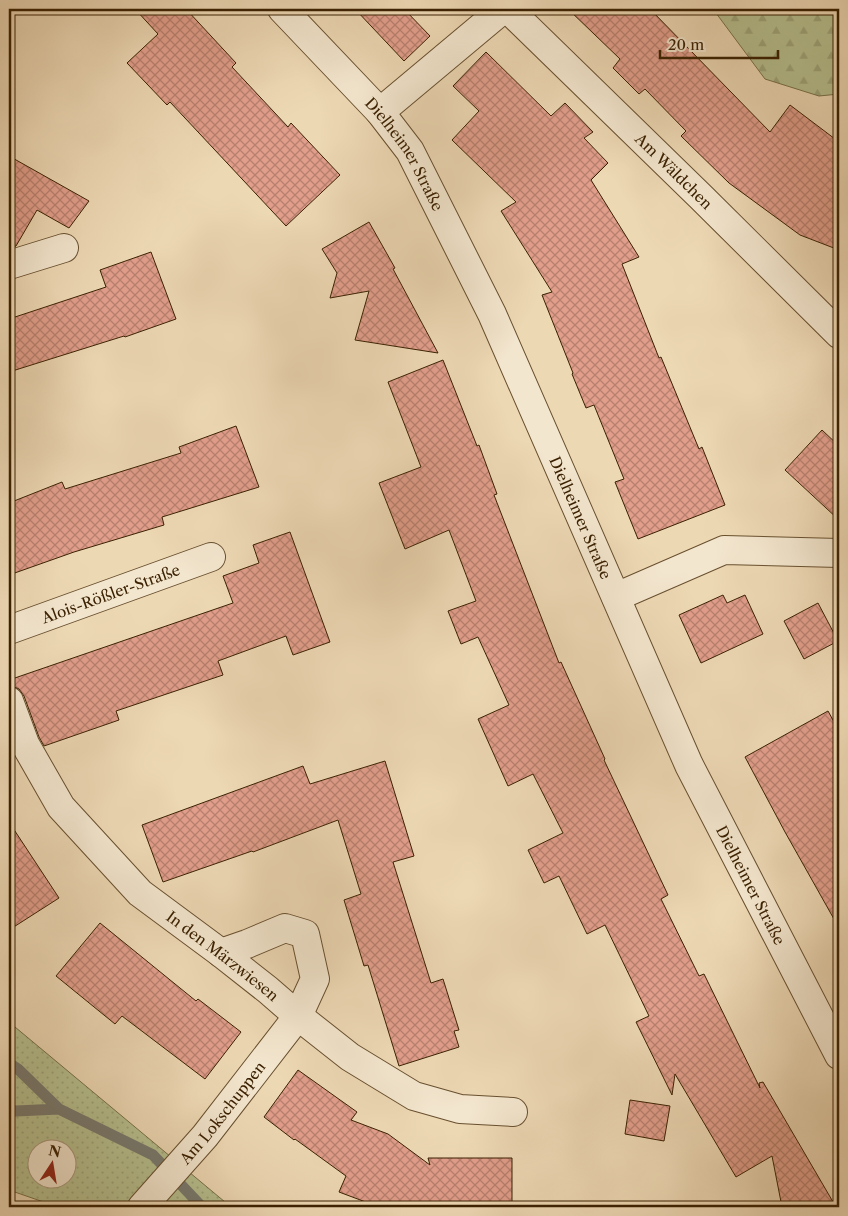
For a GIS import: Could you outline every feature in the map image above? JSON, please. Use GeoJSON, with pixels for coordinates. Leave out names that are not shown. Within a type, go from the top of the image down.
{"type":"FeatureCollection","features":[{"type":"Feature","properties":{"kind":"street","name":"Dielheimer Straße"},"geometry":{"type":"LineString","coordinates":[[282,9],[380,112],[410,151],[492,314],[689,765],[839,1055]]}},
{"type":"Feature","properties":{"kind":"street"},"geometry":{"type":"LineString","coordinates":[[380,112],[503,9]]}},
{"type":"Feature","properties":{"kind":"street","name":"Am Wäldchen"},"geometry":{"type":"LineString","coordinates":[[508,9],[839,334]]}},
{"type":"Feature","properties":{"kind":"street"},"geometry":{"type":"LineString","coordinates":[[9,265],[64,248]]}},
{"type":"Feature","properties":{"kind":"street"},"geometry":{"type":"LineString","coordinates":[[616,596],[724,550],[839,554]]}},
{"type":"Feature","properties":{"kind":"street","name":"Alois-Rößler-Straße"},"geometry":{"type":"LineString","coordinates":[[9,630],[211,557]]}},
{"type":"Feature","properties":{"kind":"street","name":"In den Märzwiesen"},"geometry":{"type":"LineString","coordinates":[[9,701],[25,744],[61,806],[140,893],[221,952],[350,1057],[414,1096],[460,1109],[513,1112]]}},
{"type":"Feature","properties":{"kind":"street","name":"Am Lokschuppen"},"geometry":{"type":"LineString","coordinates":[[142,1207],[205,1136],[298,1016],[315,979],[305,934],[285,928],[247,944],[221,952]]}},
{"type":"Feature","properties":{"kind":"green space"},"geometry":{"type":"Polygon","coordinates":[[[713,9],[839,9],[839,94],[819,96],[765,79],[713,9]]]}},
{"type":"Feature","properties":{"kind":"green space"},"geometry":{"type":"Polygon","coordinates":[[[9,1022],[231,1207],[58,1207],[9,1190],[9,1022]]]}},
{"type":"Feature","properties":{"kind":"building"},"geometry":{"type":"Polygon","coordinates":[[[135,9],[186,9],[236,63],[232,67],[288,127],[291,123],[340,175],[286,226],[170,102],[167,105],[127,63],[158,34],[135,9]]]}},
{"type":"Feature","properties":{"kind":"building"},"geometry":{"type":"Polygon","coordinates":[[[355,9],[404,9],[430,36],[404,61],[355,9]]]}},
{"type":"Feature","properties":{"kind":"building"},"geometry":{"type":"Polygon","coordinates":[[[568,9],[650,9],[770,132],[790,105],[839,142],[839,250],[800,235],[729,183],[681,136],[686,131],[645,89],[639,94],[613,68],[620,59],[568,9]]]}},
{"type":"Feature","properties":{"kind":"building"},"geometry":{"type":"Polygon","coordinates":[[[486,52],[551,116],[565,103],[593,132],[584,138],[608,163],[591,180],[639,257],[622,264],[659,358],[661,357],[699,449],[702,447],[725,505],[638,539],[615,482],[624,479],[594,405],[586,408],[542,295],[552,292],[501,211],[516,202],[452,140],[479,111],[453,86],[486,52]]]}},
{"type":"Feature","properties":{"kind":"building"},"geometry":{"type":"Polygon","coordinates":[[[9,156],[89,201],[69,228],[37,210],[16,246],[9,249],[9,156]]]}},
{"type":"Feature","properties":{"kind":"building"},"geometry":{"type":"Polygon","coordinates":[[[369,222],[395,268],[393,269],[438,353],[355,340],[369,291],[330,298],[337,273],[322,249],[369,222]]]}},
{"type":"Feature","properties":{"kind":"building"},"geometry":{"type":"Polygon","coordinates":[[[151,252],[176,319],[125,337],[9,372],[9,319],[106,287],[100,270],[151,252]]]}},
{"type":"Feature","properties":{"kind":"building"},"geometry":{"type":"Polygon","coordinates":[[[443,360],[477,446],[479,445],[497,494],[494,495],[559,663],[561,662],[604,760],[668,895],[661,899],[699,976],[704,974],[760,1088],[759,1083],[763,1082],[836,1207],[782,1207],[772,1156],[736,1177],[675,1074],[672,1095],[636,1022],[649,1016],[605,925],[587,934],[559,876],[544,883],[528,850],[563,833],[533,774],[508,786],[478,719],[509,705],[478,637],[461,644],[448,611],[476,601],[449,530],[405,549],[379,483],[421,467],[388,382],[443,360]]]}},
{"type":"Feature","properties":{"kind":"building"},"geometry":{"type":"Polygon","coordinates":[[[236,426],[259,487],[162,517],[164,525],[74,552],[9,575],[9,503],[62,482],[65,489],[181,453],[179,447],[236,426]]]}},
{"type":"Feature","properties":{"kind":"building"},"geometry":{"type":"Polygon","coordinates":[[[822,430],[839,446],[839,520],[785,470],[822,430]]]}},
{"type":"Feature","properties":{"kind":"building"},"geometry":{"type":"Polygon","coordinates":[[[290,532],[330,642],[293,655],[286,636],[218,661],[223,675],[116,711],[119,720],[44,746],[24,696],[19,689],[9,686],[9,680],[233,603],[223,576],[259,563],[253,545],[290,532]]]}},
{"type":"Feature","properties":{"kind":"building"},"geometry":{"type":"Polygon","coordinates":[[[723,595],[727,603],[745,595],[763,634],[701,663],[679,615],[723,595]]]}},
{"type":"Feature","properties":{"kind":"building"},"geometry":{"type":"Polygon","coordinates":[[[818,603],[838,641],[804,659],[784,621],[818,603]]]}},
{"type":"Feature","properties":{"kind":"building"},"geometry":{"type":"Polygon","coordinates":[[[828,711],[839,731],[839,928],[745,757],[828,711]]]}},
{"type":"Feature","properties":{"kind":"building"},"geometry":{"type":"Polygon","coordinates":[[[385,761],[414,856],[393,862],[431,983],[443,979],[459,1030],[454,1031],[459,1047],[399,1066],[368,965],[364,966],[344,900],[361,894],[338,820],[253,852],[163,882],[142,825],[303,766],[310,784],[385,761]]]}},
{"type":"Feature","properties":{"kind":"building"},"geometry":{"type":"Polygon","coordinates":[[[9,822],[59,898],[9,930],[9,822]]]}},
{"type":"Feature","properties":{"kind":"building"},"geometry":{"type":"Polygon","coordinates":[[[100,923],[196,1001],[198,999],[241,1032],[205,1079],[122,1016],[115,1024],[56,976],[100,923]]]}},
{"type":"Feature","properties":{"kind":"building"},"geometry":{"type":"Polygon","coordinates":[[[298,1070],[357,1112],[351,1120],[388,1134],[430,1165],[428,1158],[512,1158],[512,1207],[379,1207],[339,1192],[346,1176],[264,1117],[298,1070]]]}},
{"type":"Feature","properties":{"kind":"building"},"geometry":{"type":"Polygon","coordinates":[[[630,1100],[670,1106],[664,1141],[625,1134],[630,1100]]]}},
{"type":"Feature","properties":{"kind":"waterway"},"geometry":{"type":"LineString","coordinates":[[9,1063],[18,1069],[59,1109],[153,1155],[202,1207]]}},
{"type":"Feature","properties":{"kind":"waterway"},"geometry":{"type":"LineString","coordinates":[[9,1110],[59,1109]]}}]}
